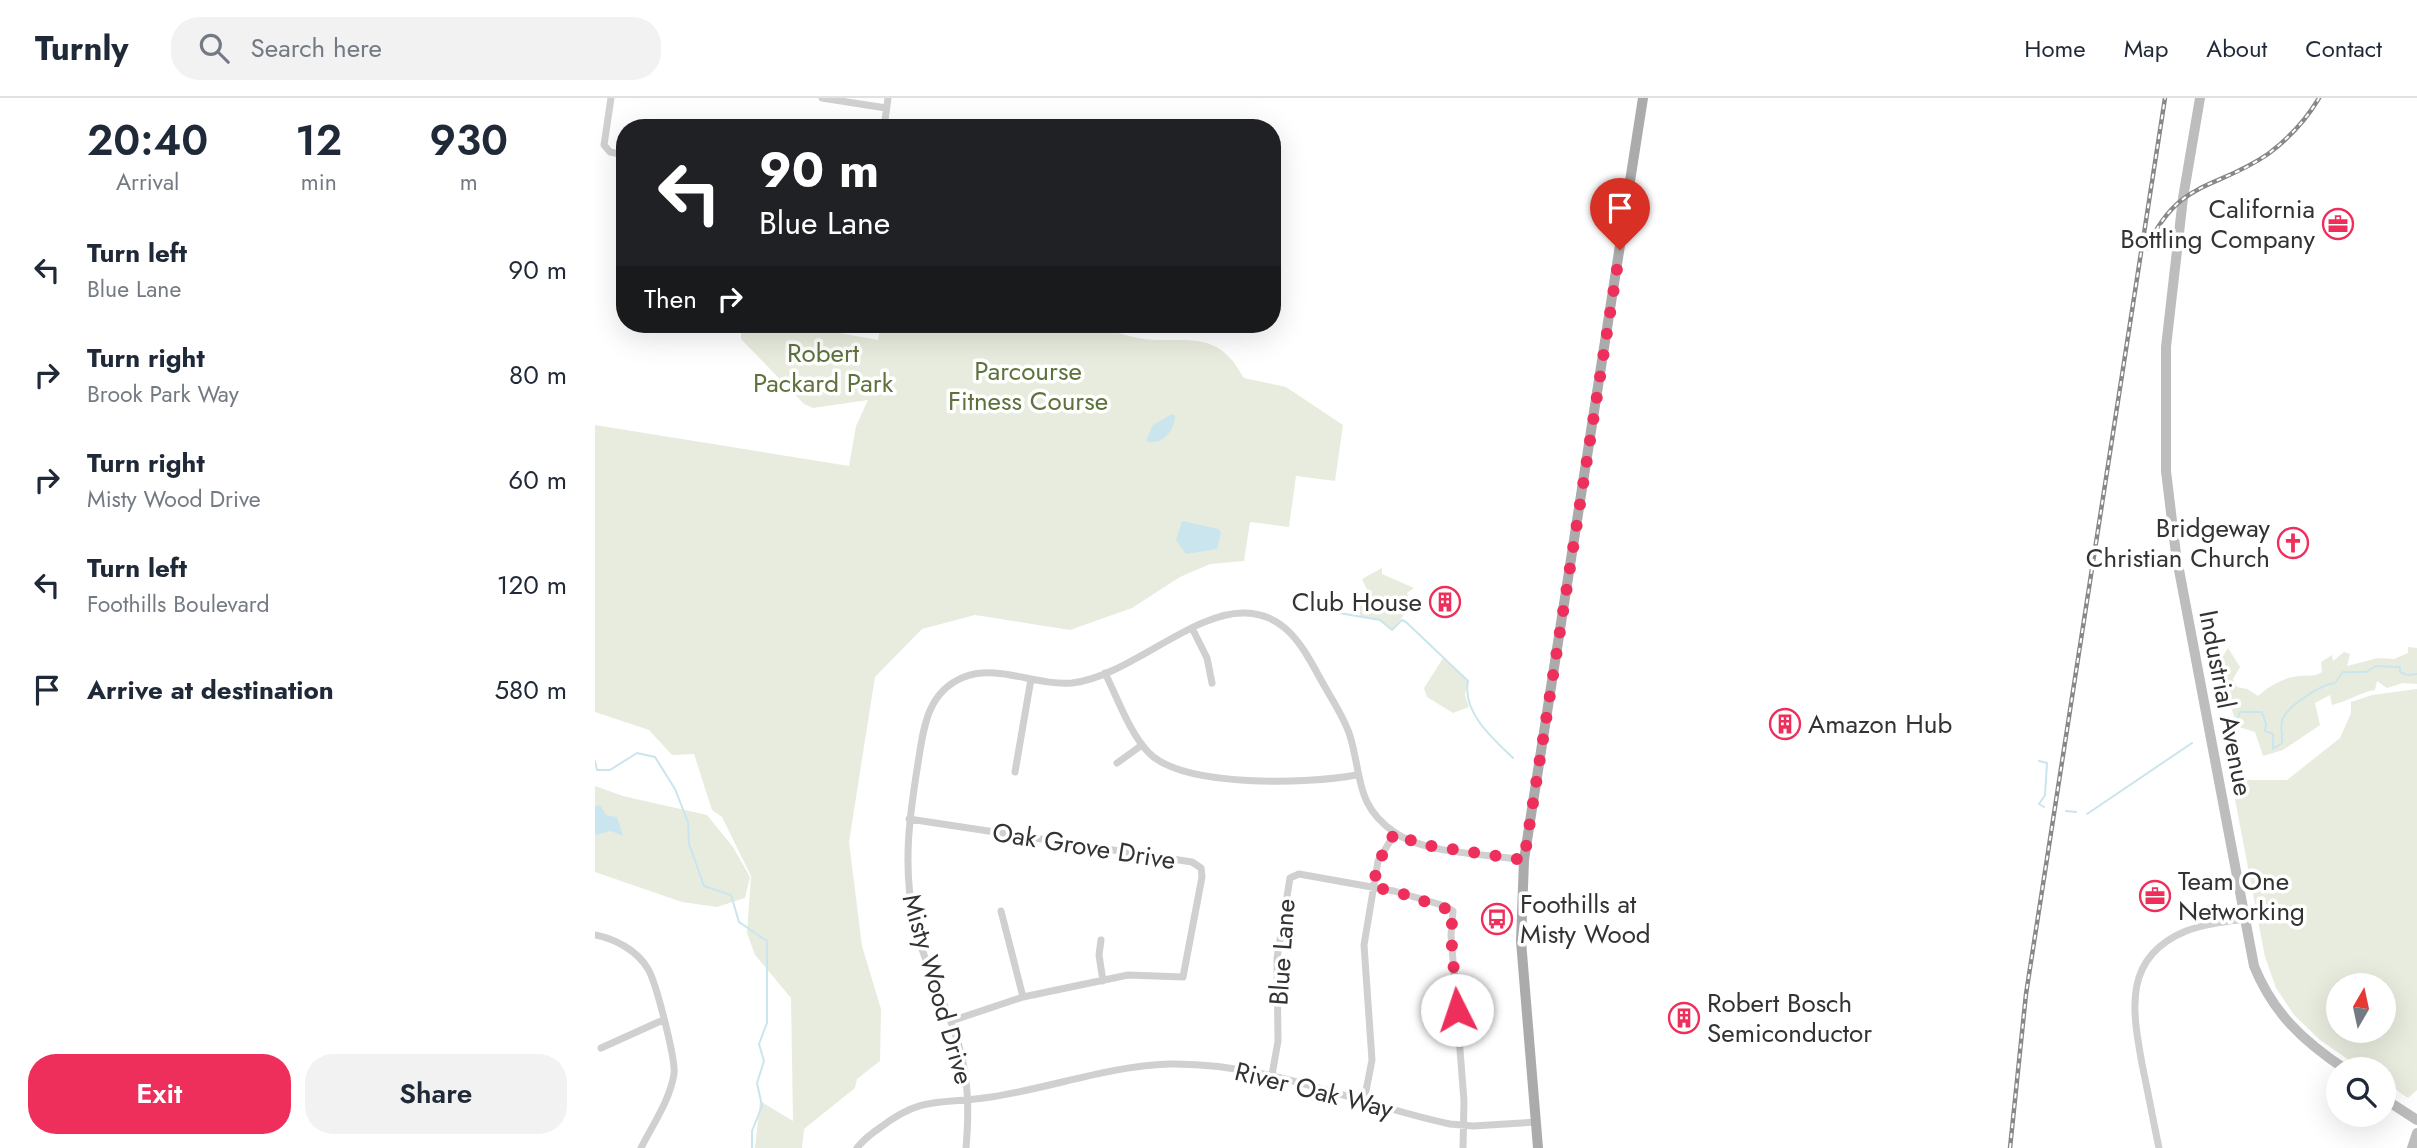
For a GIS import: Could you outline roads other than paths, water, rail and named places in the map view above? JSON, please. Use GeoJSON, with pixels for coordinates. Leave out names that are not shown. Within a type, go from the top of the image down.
{"type":"FeatureCollection","features":[{"type":"Feature","properties":{"kind":"main road"},"geometry":{"type":"LineString","coordinates":[[1538,1148],[1522,952],[1524,860],[1643,98]]}},
{"type":"Feature","properties":{"kind":"street"},"geometry":{"type":"LineString","coordinates":[[611,98],[604,145],[610,152],[616,153]]}},
{"type":"Feature","properties":{"kind":"street"},"geometry":{"type":"LineString","coordinates":[[822,98],[886,108]]}},
{"type":"Feature","properties":{"kind":"street"},"geometry":{"type":"LineString","coordinates":[[885,119],[888,98]]}},
{"type":"Feature","properties":{"kind":"street","name":"Industrial Avenue"},"geometry":{"type":"LineString","coordinates":[[2200,98],[2183,198],[2166,347],[2166,471],[2176,554],[2254,966],[2274,1007],[2292,1029],[2329,1057]]}},
{"type":"Feature","properties":{"kind":"street","name":"Misty Wood Drive"},"geometry":{"type":"LineString","coordinates":[[966,1148],[968,1099],[960,1048],[914,922],[907,863],[909,819],[925,718],[940,693],[955,681],[973,674],[996,673],[1073,682],[1105,673],[1216,618],[1242,613],[1267,617],[1288,630],[1304,650],[1348,730],[1356,775],[1371,810],[1395,833],[1419,844],[1524,860]]}},
{"type":"Feature","properties":{"kind":"street"},"geometry":{"type":"LineString","coordinates":[[1193,630],[1207,658],[1212,683]]}},
{"type":"Feature","properties":{"kind":"street"},"geometry":{"type":"LineString","coordinates":[[1105,673],[1142,745],[1166,767],[1196,775],[1310,782],[1356,775]]}},
{"type":"Feature","properties":{"kind":"street"},"geometry":{"type":"LineString","coordinates":[[1015,772],[1031,679]]}},
{"type":"Feature","properties":{"kind":"street"},"geometry":{"type":"LineString","coordinates":[[1117,763],[1142,745]]}},
{"type":"Feature","properties":{"kind":"street","name":"Oak Grove Drive"},"geometry":{"type":"LineString","coordinates":[[909,819],[1192,862],[1201,868],[1202,877],[1183,977],[1147,974],[1103,981],[1023,997],[951,1021]]}},
{"type":"Feature","properties":{"kind":"street"},"geometry":{"type":"LineString","coordinates":[[1364,1101],[1373,1060],[1364,953],[1378,861],[1395,833]]}},
{"type":"Feature","properties":{"kind":"street","name":"Blue Lane"},"geometry":{"type":"LineString","coordinates":[[1272,1075],[1278,1041],[1278,948],[1290,878],[1299,874],[1394,891],[1453,911],[1451,934],[1464,1126]]}},
{"type":"Feature","properties":{"kind":"street"},"geometry":{"type":"LineString","coordinates":[[1002,911],[1023,997]]}},
{"type":"Feature","properties":{"kind":"street"},"geometry":{"type":"LineString","coordinates":[[2158,1148],[2135,1025],[2133,1001],[2137,981],[2149,959],[2167,942],[2188,930],[2244,919]]}},
{"type":"Feature","properties":{"kind":"street"},"geometry":{"type":"LineString","coordinates":[[595,935],[612,939],[630,950],[649,970],[673,1049],[675,1070],[671,1089],[641,1148]]}},
{"type":"Feature","properties":{"kind":"street"},"geometry":{"type":"LineString","coordinates":[[1101,940],[1099,956],[1103,981]]}},
{"type":"Feature","properties":{"kind":"street"},"geometry":{"type":"LineString","coordinates":[[601,1048],[663,1020]]}},
{"type":"Feature","properties":{"kind":"street","name":"River Oak Way"},"geometry":{"type":"LineString","coordinates":[[857,1148],[896,1115],[916,1105],[988,1098],[1146,1066],[1223,1066],[1272,1075],[1464,1126],[1536,1122]]}},
{"type":"Feature","properties":{"kind":"street"},"geometry":{"type":"LineString","coordinates":[[2396,1106],[2417,1120]]}},
{"type":"Feature","properties":{"kind":"street"},"geometry":{"type":"LineString","coordinates":[[1463,1148],[1464,1126]]}},
{"type":"Feature","properties":{"kind":"street"},"geometry":{"type":"LineString","coordinates":[[2412,1148],[2417,1133]]}},
{"type":"Feature","properties":{"kind":"water"},"geometry":{"type":"Polygon","coordinates":[[[1172,414],[1175,416],[1174,422],[1167,436],[1158,441],[1146,441],[1153,425],[1172,414]]]}},
{"type":"Feature","properties":{"kind":"water"},"geometry":{"type":"Polygon","coordinates":[[[1182,521],[1219,529],[1221,533],[1217,549],[1186,554],[1176,540],[1182,521]]]}},
{"type":"Feature","properties":{"kind":"water"},"geometry":{"type":"Polygon","coordinates":[[[600,805],[606,815],[617,817],[623,836],[611,831],[595,835],[595,806],[600,805]]]}},
{"type":"Feature","properties":{"kind":"waterway"},"geometry":{"type":"LineString","coordinates":[[1339,613],[1380,620],[1392,630],[1402,620],[1406,622],[1468,681],[1467,692],[1474,714],[1480,724],[1513,758]]}},
{"type":"Feature","properties":{"kind":"waterway"},"geometry":{"type":"LineString","coordinates":[[2224,724],[2237,720],[2240,712],[2262,712],[2265,731],[2273,734],[2273,749],[2282,743],[2282,721],[2290,709],[2313,692],[2335,683],[2343,672],[2366,672],[2376,666],[2400,667],[2400,672],[2407,675],[2417,674]]}},
{"type":"Feature","properties":{"kind":"waterway"},"geometry":{"type":"LineString","coordinates":[[2087,814],[2192,743]]}},
{"type":"Feature","properties":{"kind":"waterway"},"geometry":{"type":"LineString","coordinates":[[595,761],[597,770],[610,770],[637,753],[655,757],[675,789],[688,822],[689,844],[704,886],[731,895],[739,922],[767,941],[767,1023],[759,1044],[764,1061],[757,1083],[762,1106],[752,1131],[752,1148]]}},
{"type":"Feature","properties":{"kind":"waterway"},"geometry":{"type":"LineString","coordinates":[[2039,761],[2047,763],[2045,795],[2039,804],[2044,807]]}},
{"type":"Feature","properties":{"kind":"waterway"},"geometry":{"type":"LineString","coordinates":[[2066,811],[2076,812]]}},
{"type":"Feature","properties":{"kind":"railway"},"geometry":{"type":"LineString","coordinates":[[2010,1148],[2026,994],[2165,98]]}},
{"type":"Feature","properties":{"kind":"railway"},"geometry":{"type":"LineString","coordinates":[[2147,248],[2159,226],[2185,197],[2268,154],[2296,129],[2319,98]]}},
{"type":"Feature","properties":{"kind":"place","name":"California Bottling Company"},"geometry":{"type":"Point","coordinates":[2338,224]}},
{"type":"Feature","properties":{"kind":"place","name":"Bridgeway Christian Church"},"geometry":{"type":"Point","coordinates":[2293,543]}},
{"type":"Feature","properties":{"kind":"place","name":"Club House"},"geometry":{"type":"Point","coordinates":[1445,602]}},
{"type":"Feature","properties":{"kind":"place","name":"Amazon Hub"},"geometry":{"type":"Point","coordinates":[1785,724]}},
{"type":"Feature","properties":{"kind":"place","name":"Team One Networking"},"geometry":{"type":"Point","coordinates":[2155,896]}},
{"type":"Feature","properties":{"kind":"place","name":"Foothills at Misty Wood"},"geometry":{"type":"Point","coordinates":[1497,919]}},
{"type":"Feature","properties":{"kind":"place","name":"Robert Bosch Semiconductor"},"geometry":{"type":"Point","coordinates":[1684,1018]}},
{"type":"Feature","properties":{"kind":"park label","name":"Robert Packard Park"},"geometry":{"type":"Point","coordinates":[823,368]}},
{"type":"Feature","properties":{"kind":"park label","name":"Parcourse Fitness Course"},"geometry":{"type":"Point","coordinates":[1028,386]}}]}
